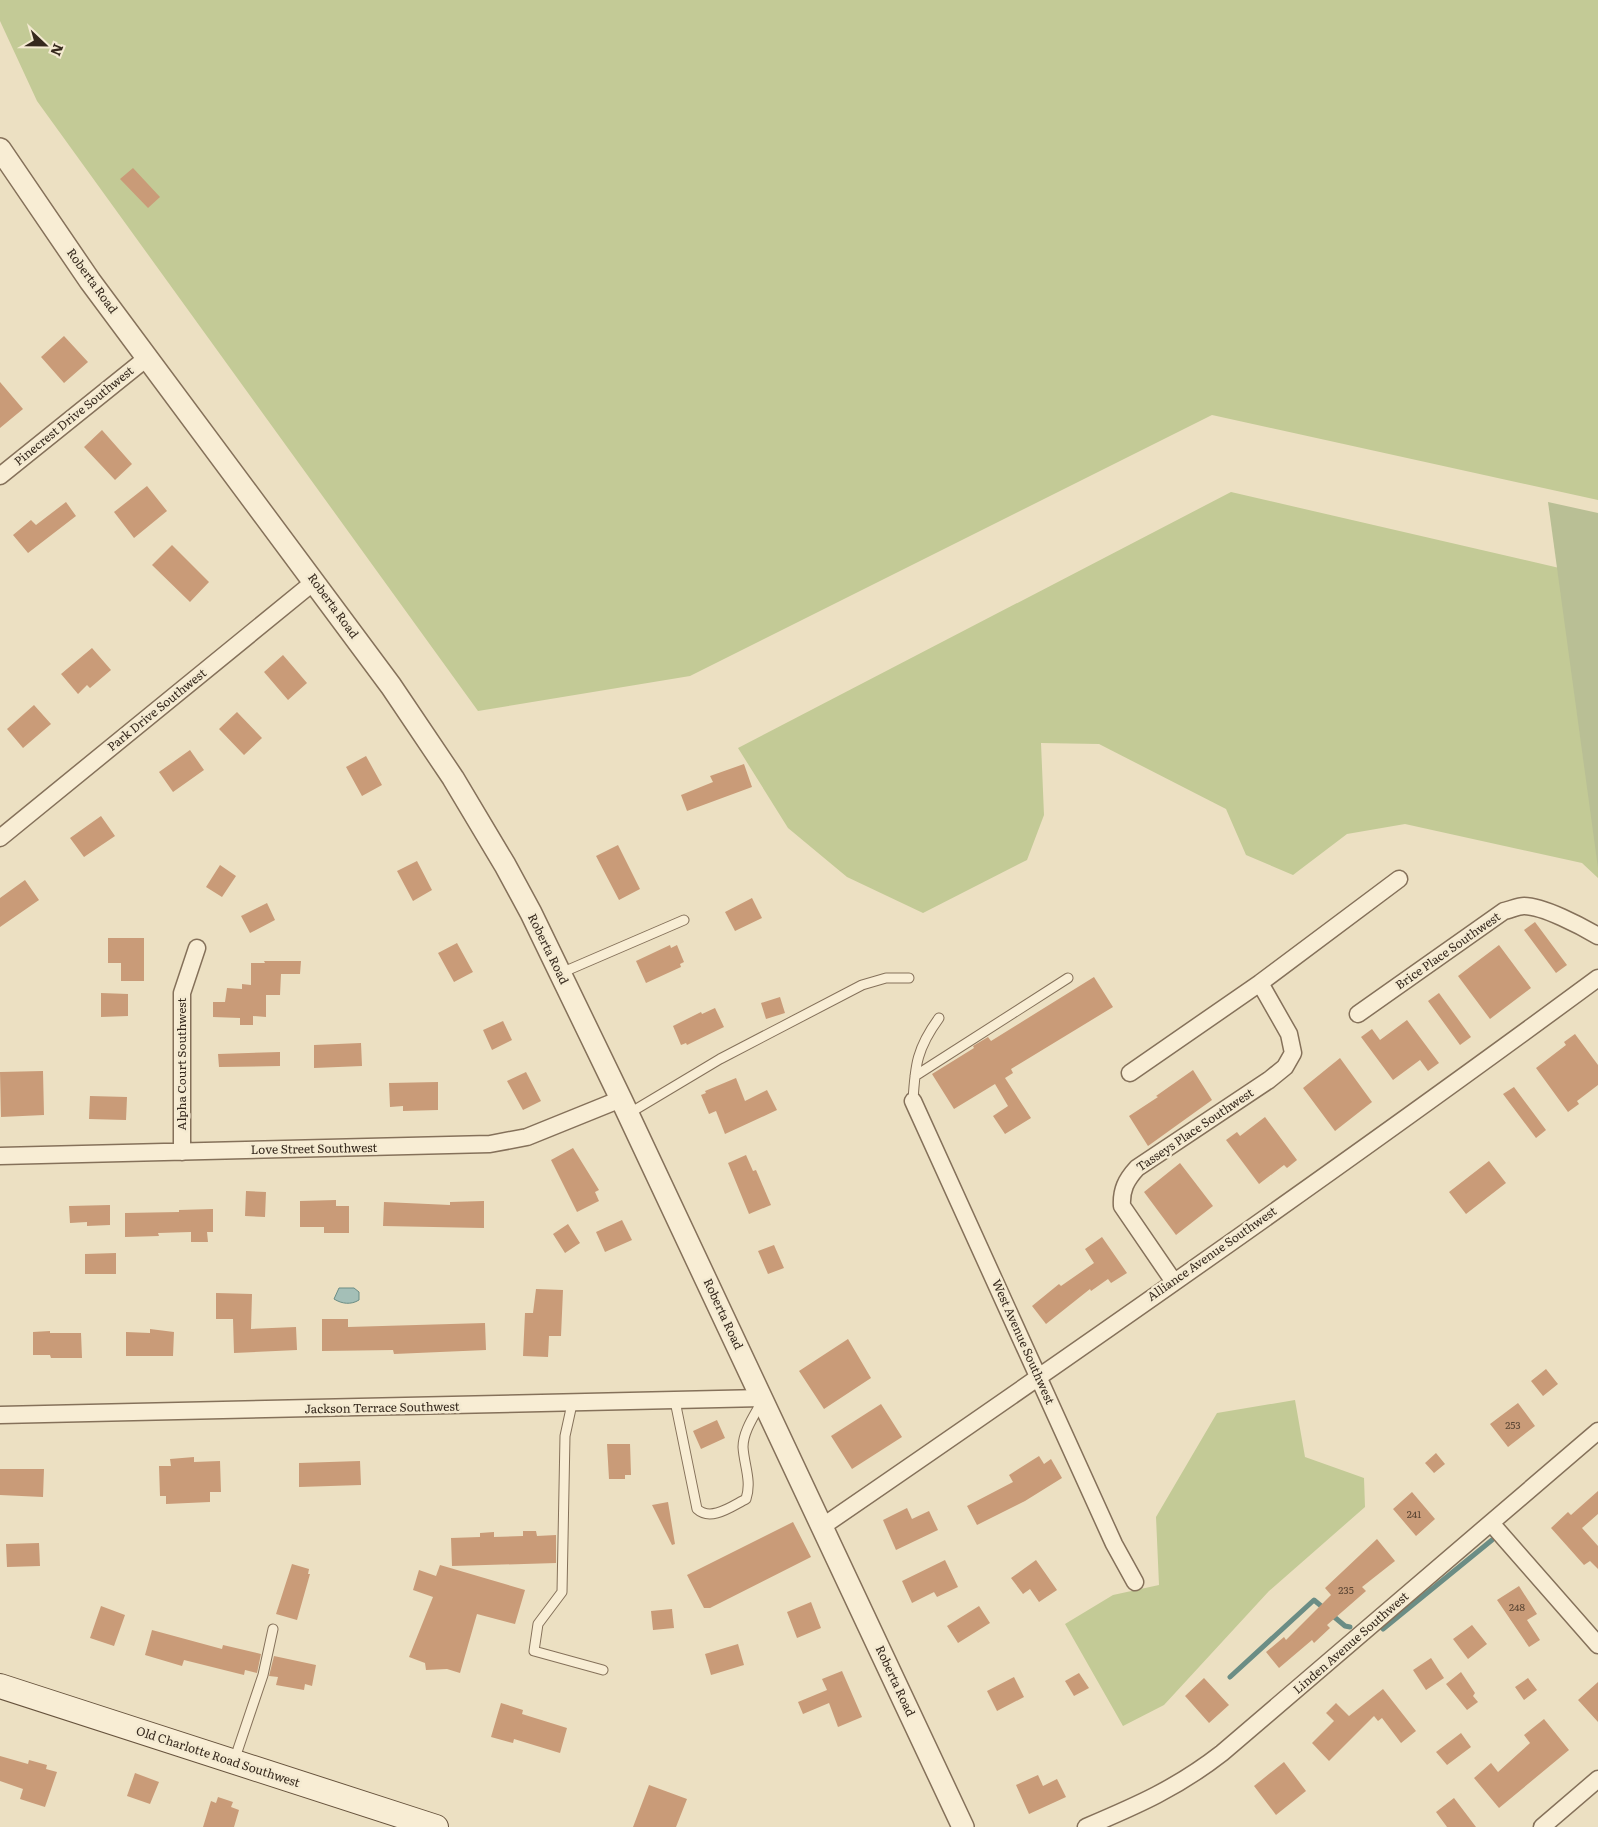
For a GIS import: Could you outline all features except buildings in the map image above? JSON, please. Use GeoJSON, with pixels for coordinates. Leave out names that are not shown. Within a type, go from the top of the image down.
{"type":"FeatureCollection","features":[{"type":"Feature","properties":{"kind":"main road","name":"Old Charlotte Road Southwest"},"geometry":{"type":"LineString","coordinates":[[0,1686],[436,1827]]}},
{"type":"Feature","properties":{"kind":"street","name":"Roberta Road"},"geometry":{"type":"LineString","coordinates":[[0,149],[90,281],[315,581],[391,686],[453,778],[505,865],[561,973],[763,1398],[963,1827]]}},
{"type":"Feature","properties":{"kind":"street","name":"Pinecrest Drive Southwest"},"geometry":{"type":"LineString","coordinates":[[0,476],[148,357]]}},
{"type":"Feature","properties":{"kind":"street","name":"Park Drive Southwest"},"geometry":{"type":"LineString","coordinates":[[0,838],[315,581]]}},
{"type":"Feature","properties":{"kind":"street"},"geometry":{"type":"LineString","coordinates":[[1130,1073],[1260,983],[1398,879]]}},
{"type":"Feature","properties":{"kind":"street","name":"Brice Place Southwest"},"geometry":{"type":"LineString","coordinates":[[1358,1014],[1504,912],[1523,906],[1536,909],[1577,924],[1598,936]]}},
{"type":"Feature","properties":{"kind":"street","name":"Alpha Court Southwest"},"geometry":{"type":"LineString","coordinates":[[182,1152],[182,993],[197,948]]}},
{"type":"Feature","properties":{"kind":"street","name":"Alliance Avenue Southwest"},"geometry":{"type":"LineString","coordinates":[[823,1526],[1174,1282],[1493,1056],[1598,978]]}},
{"type":"Feature","properties":{"kind":"street","name":"Tasseys Place Southwest"},"geometry":{"type":"LineString","coordinates":[[1174,1282],[1122,1206],[1121,1192],[1129,1176],[1137,1168],[1270,1080],[1285,1067],[1293,1053],[1289,1034],[1260,983]]}},
{"type":"Feature","properties":{"kind":"street","name":"West Avenue Southwest"},"geometry":{"type":"LineString","coordinates":[[913,1101],[1114,1544],[1134,1582]]}},
{"type":"Feature","properties":{"kind":"street","name":"Love Street Southwest"},"geometry":{"type":"LineString","coordinates":[[0,1156],[490,1144],[527,1137],[624,1107]]}},
{"type":"Feature","properties":{"kind":"street","name":"Jackson Terrace Southwest"},"geometry":{"type":"LineString","coordinates":[[0,1415],[572,1404],[763,1398]]}},
{"type":"Feature","properties":{"kind":"street","name":"Linden Avenue Southwest"},"geometry":{"type":"LineString","coordinates":[[1086,1827],[1158,1796],[1208,1764],[1598,1431]]}},
{"type":"Feature","properties":{"kind":"street"},"geometry":{"type":"LineString","coordinates":[[1491,1523],[1598,1645]]}},
{"type":"Feature","properties":{"kind":"street"},"geometry":{"type":"LineString","coordinates":[[1542,1827],[1598,1779]]}},
{"type":"Feature","properties":{"kind":"lane"},"geometry":{"type":"LineString","coordinates":[[561,973],[684,920]]}},
{"type":"Feature","properties":{"kind":"lane"},"geometry":{"type":"LineString","coordinates":[[624,1107],[862,985],[886,978],[909,978]]}},
{"type":"Feature","properties":{"kind":"lane"},"geometry":{"type":"LineString","coordinates":[[914,1076],[1068,978]]}},
{"type":"Feature","properties":{"kind":"lane"},"geometry":{"type":"LineString","coordinates":[[913,1101],[916,1059],[929,1032],[939,1018]]}},
{"type":"Feature","properties":{"kind":"lane"},"geometry":{"type":"LineString","coordinates":[[675,1401],[697,1509],[702,1515],[711,1515],[746,1499],[750,1488],[743,1446],[746,1431],[763,1398]]}},
{"type":"Feature","properties":{"kind":"lane"},"geometry":{"type":"LineString","coordinates":[[572,1404],[565,1436],[562,1592],[538,1624],[534,1651],[603,1670]]}},
{"type":"Feature","properties":{"kind":"lane"},"geometry":{"type":"LineString","coordinates":[[234,1762],[263,1675],[273,1629]]}},
{"type":"Feature","properties":{"kind":"green space"},"geometry":{"type":"Polygon","coordinates":[[[0,0],[1598,0],[1598,500],[1212,415],[690,676],[478,711],[37,101],[0,21],[0,0]]]}},
{"type":"Feature","properties":{"kind":"green space"},"geometry":{"type":"Polygon","coordinates":[[[1231,492],[1598,577],[1598,878],[1582,863],[1405,824],[1347,834],[1293,875],[1246,855],[1226,809],[1099,744],[1041,743],[1044,815],[1027,860],[923,913],[847,877],[788,828],[738,748],[1231,492]]]}},
{"type":"Feature","properties":{"kind":"green space"},"geometry":{"type":"Polygon","coordinates":[[[1548,502],[1598,513],[1598,868],[1548,502]]]}},
{"type":"Feature","properties":{"kind":"green space"},"geometry":{"type":"Polygon","coordinates":[[[1295,1400],[1305,1457],[1364,1478],[1365,1507],[1269,1591],[1164,1705],[1123,1726],[1065,1624],[1113,1595],[1159,1585],[1156,1517],[1217,1413],[1295,1400]]]}},
{"type":"Feature","properties":{"kind":"water"},"geometry":{"type":"Polygon","coordinates":[[[339,1288],[354,1288],[359,1292],[359,1300],[353,1303],[346,1303],[334,1299],[339,1288]]]}},
{"type":"Feature","properties":{"kind":"waterway"},"geometry":{"type":"LineString","coordinates":[[1383,1629],[1492,1540]]}},
{"type":"Feature","properties":{"kind":"waterway"},"geometry":{"type":"LineString","coordinates":[[1230,1677],[1314,1600],[1345,1626],[1350,1627]]}}]}
